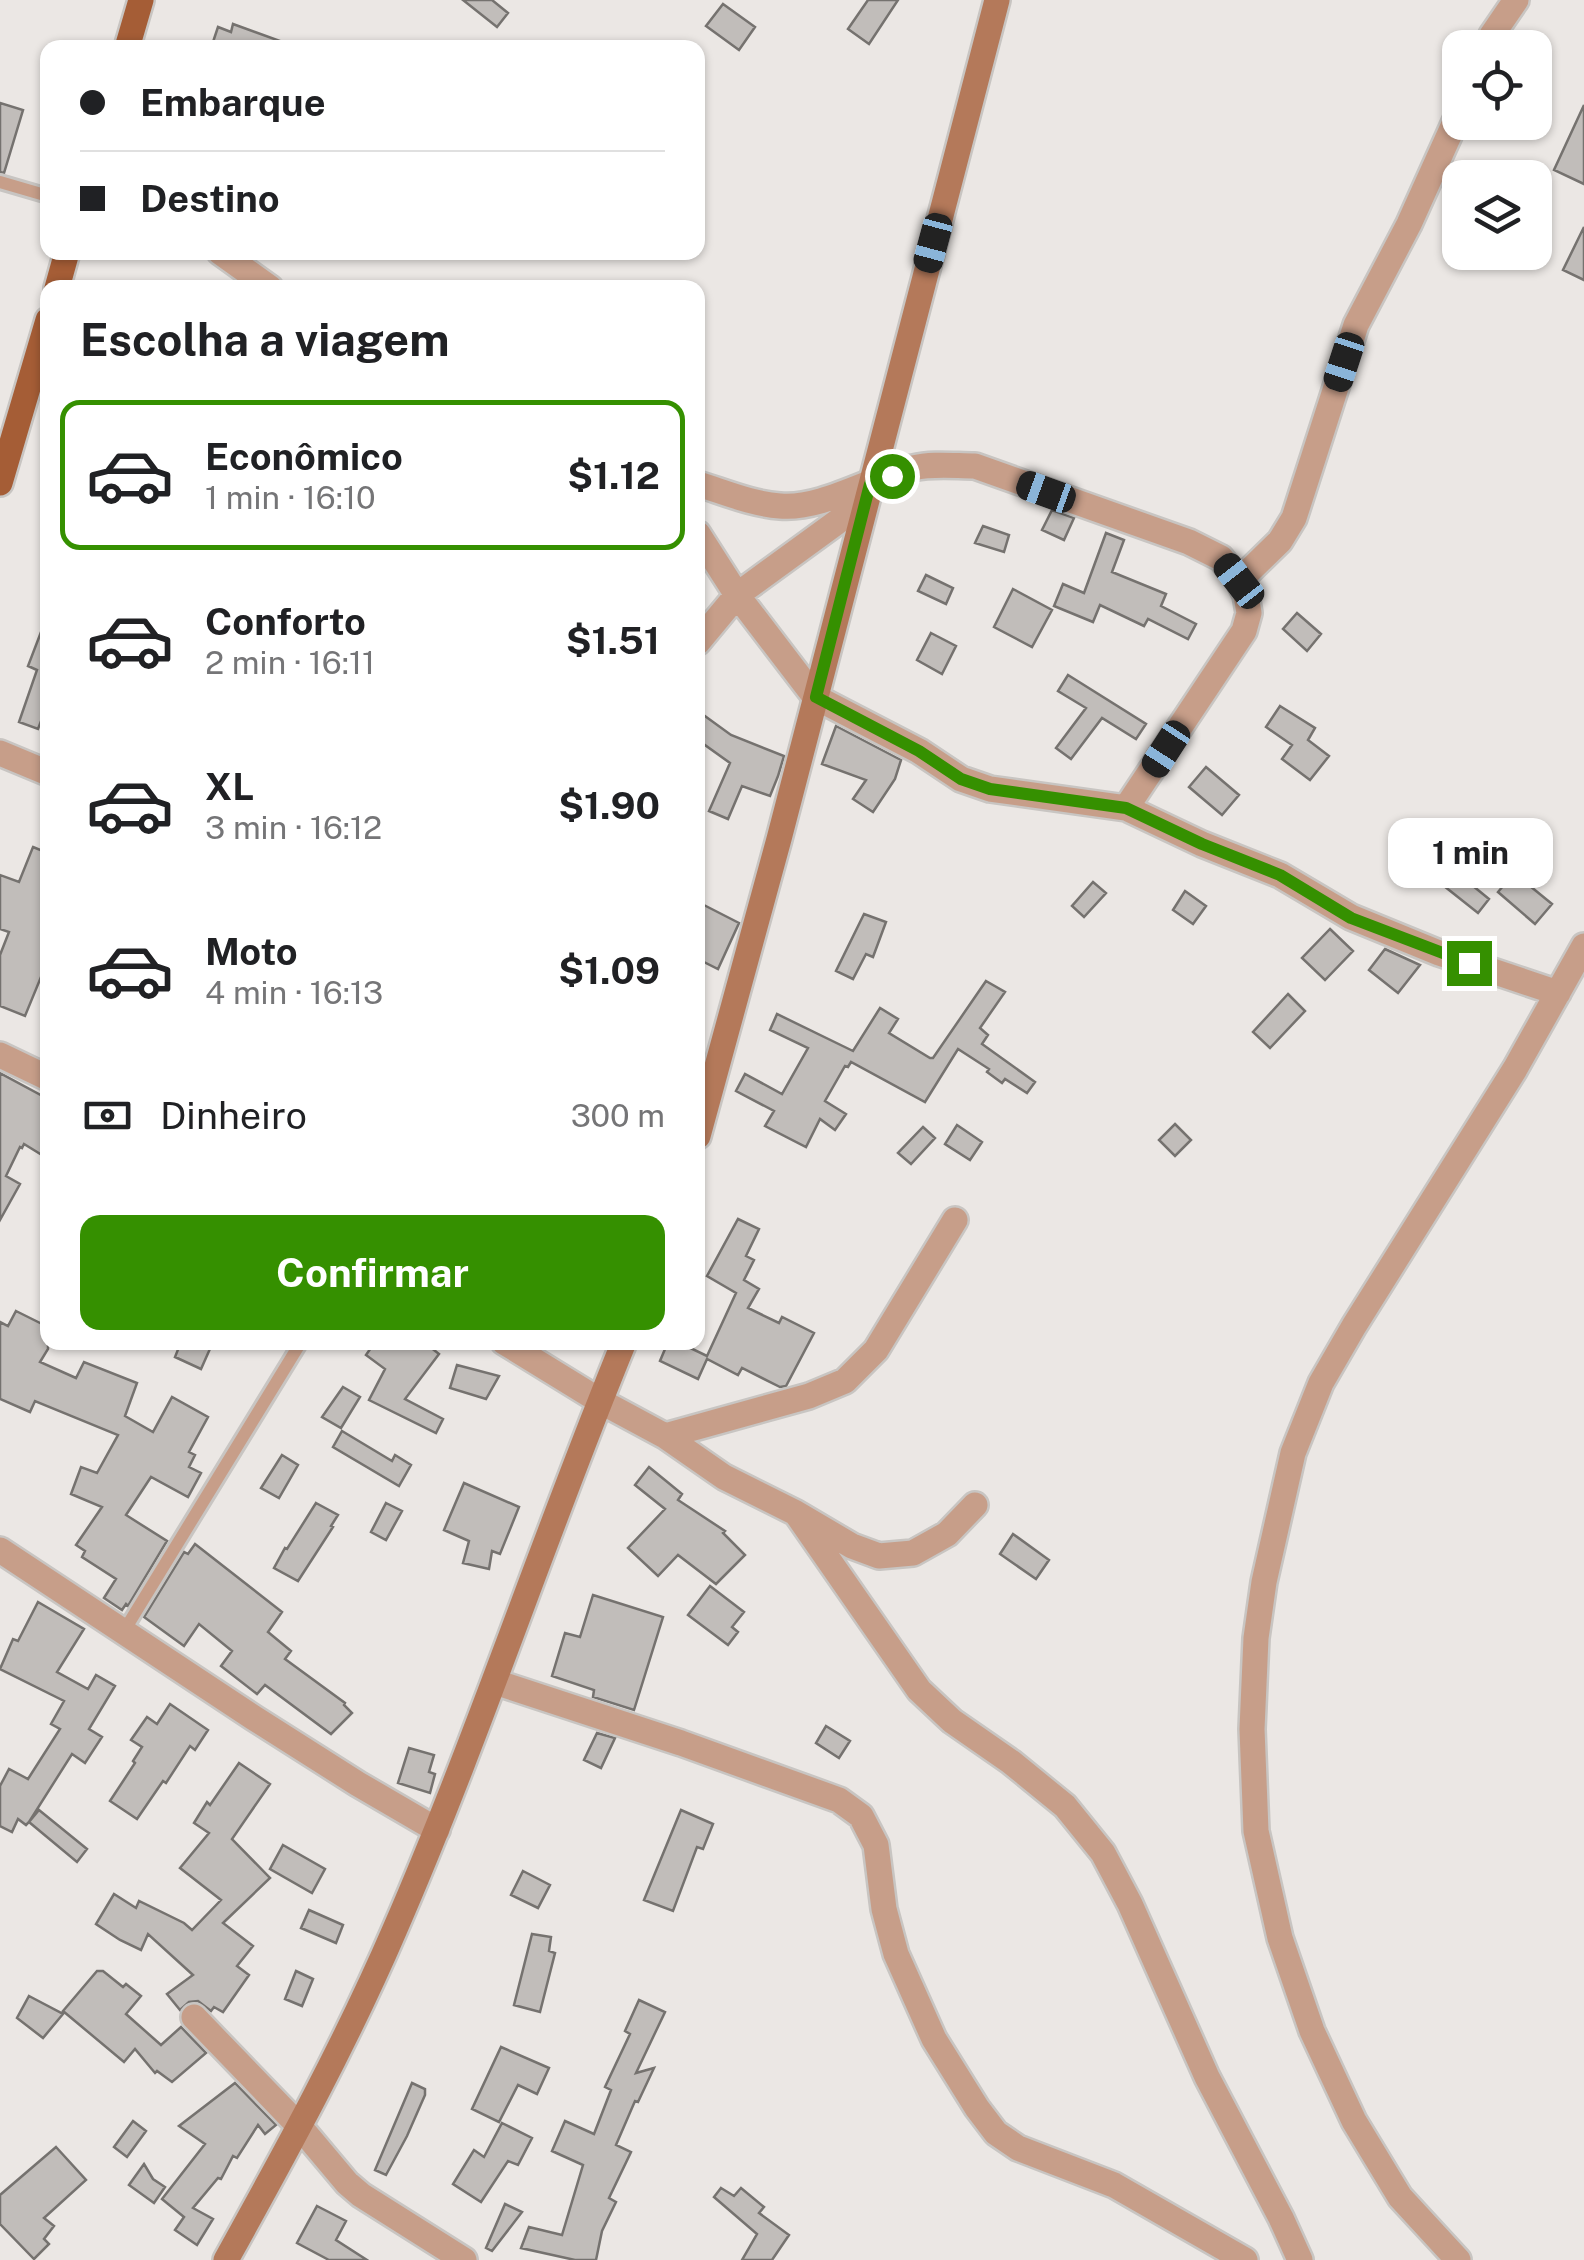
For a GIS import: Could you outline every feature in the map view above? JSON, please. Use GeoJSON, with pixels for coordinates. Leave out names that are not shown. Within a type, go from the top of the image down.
{"type":"FeatureCollection","features":[{"type":"Feature","properties":{"kind":"main road"},"geometry":{"type":"LineString","coordinates":[[129,40],[140,0]]}},
{"type":"Feature","properties":{"kind":"main road"},"geometry":{"type":"LineString","coordinates":[[0,483],[40,347]]}},
{"type":"Feature","properties":{"kind":"street"},"geometry":{"type":"LineString","coordinates":[[705,1112],[998,0]]}},
{"type":"Feature","properties":{"kind":"street"},"geometry":{"type":"LineString","coordinates":[[1495,30],[1516,0]]}},
{"type":"Feature","properties":{"kind":"street"},"geometry":{"type":"LineString","coordinates":[[1239,581],[1280,541],[1294,518],[1356,326],[1447,140]]}},
{"type":"Feature","properties":{"kind":"street"},"geometry":{"type":"LineString","coordinates":[[231,260],[259,280]]}},
{"type":"Feature","properties":{"kind":"street"},"geometry":{"type":"LineString","coordinates":[[705,633],[737,594],[868,493],[913,468],[975,466],[1189,542],[1221,558],[1239,581],[1249,613],[1244,631],[1126,808]]}},
{"type":"Feature","properties":{"kind":"street"},"geometry":{"type":"LineString","coordinates":[[705,486],[781,507],[868,493]]}},
{"type":"Feature","properties":{"kind":"street"},"geometry":{"type":"LineString","coordinates":[[705,545],[737,594],[816,697],[919,751],[961,779],[990,789],[1126,808],[1280,875],[1351,918],[1558,993]]}},
{"type":"Feature","properties":{"kind":"street"},"geometry":{"type":"LineString","coordinates":[[0,754],[40,770]]}},
{"type":"Feature","properties":{"kind":"street"},"geometry":{"type":"LineString","coordinates":[[1458,2260],[1400,2197],[1354,2121],[1312,2032],[1280,1938],[1256,1831],[1252,1730],[1256,1638],[1264,1582],[1294,1453],[1322,1383],[1515,1070],[1584,946]]}},
{"type":"Feature","properties":{"kind":"street"},"geometry":{"type":"LineString","coordinates":[[0,1056],[40,1074]]}},
{"type":"Feature","properties":{"kind":"street"},"geometry":{"type":"LineString","coordinates":[[665,1436],[810,1396],[845,1381],[876,1350],[954,1220]]}},
{"type":"Feature","properties":{"kind":"street"},"geometry":{"type":"LineString","coordinates":[[517,1350],[665,1436],[724,1477],[852,1546],[879,1556],[914,1553],[946,1534],[975,1506]]}},
{"type":"Feature","properties":{"kind":"street"},"geometry":{"type":"LineString","coordinates":[[226,2260],[300,2127],[394,1933],[495,1682],[621,1350]]}},
{"type":"Feature","properties":{"kind":"street"},"geometry":{"type":"LineString","coordinates":[[796,1513],[919,1690],[952,1721],[1066,1806],[1103,1853],[1130,1904],[1207,2077],[1300,2260]]}},
{"type":"Feature","properties":{"kind":"street"},"geometry":{"type":"LineString","coordinates":[[0,1550],[358,1784],[437,1830]]}},
{"type":"Feature","properties":{"kind":"street"},"geometry":{"type":"LineString","coordinates":[[495,1682],[839,1800],[861,1816],[876,1844],[884,1908],[896,1954],[934,2039],[996,2133],[1018,2148],[1114,2185],[1245,2260]]}},
{"type":"Feature","properties":{"kind":"street"},"geometry":{"type":"LineString","coordinates":[[194,2016],[300,2127],[347,2183],[464,2260]]}},
{"type":"Feature","properties":{"kind":"lane"},"geometry":{"type":"LineString","coordinates":[[0,182],[40,194]]}},
{"type":"Feature","properties":{"kind":"lane"},"geometry":{"type":"LineString","coordinates":[[124,1631],[296,1350]]}},
{"type":"Feature","properties":{"kind":"building"},"geometry":{"type":"Polygon","coordinates":[[[463,0],[492,0],[508,13],[497,27],[463,0]]]}},
{"type":"Feature","properties":{"kind":"building"},"geometry":{"type":"Polygon","coordinates":[[[868,0],[898,0],[869,44],[848,29],[868,0]]]}},
{"type":"Feature","properties":{"kind":"building"},"geometry":{"type":"Polygon","coordinates":[[[723,4],[755,27],[739,50],[706,26],[723,4]]]}},
{"type":"Feature","properties":{"kind":"building"},"geometry":{"type":"Polygon","coordinates":[[[233,24],[277,40],[214,40],[218,27],[231,32],[233,24]]]}},
{"type":"Feature","properties":{"kind":"building"},"geometry":{"type":"Polygon","coordinates":[[[0,103],[23,110],[4,173],[0,172],[0,103]]]}},
{"type":"Feature","properties":{"kind":"building"},"geometry":{"type":"Polygon","coordinates":[[[1584,105],[1584,184],[1554,170],[1584,105]]]}},
{"type":"Feature","properties":{"kind":"building"},"geometry":{"type":"Polygon","coordinates":[[[1584,227],[1584,280],[1563,270],[1584,227]]]}},
{"type":"Feature","properties":{"kind":"building"},"geometry":{"type":"Polygon","coordinates":[[[1052,510],[1074,518],[1064,540],[1042,530],[1052,510]]]}},
{"type":"Feature","properties":{"kind":"building"},"geometry":{"type":"Polygon","coordinates":[[[983,526],[1009,535],[1004,552],[975,543],[983,526]]]}},
{"type":"Feature","properties":{"kind":"building"},"geometry":{"type":"Polygon","coordinates":[[[1106,533],[1124,540],[1112,572],[1166,594],[1161,606],[1196,624],[1188,639],[1148,619],[1144,626],[1100,605],[1093,622],[1054,606],[1063,584],[1084,593],[1106,533]]]}},
{"type":"Feature","properties":{"kind":"building"},"geometry":{"type":"Polygon","coordinates":[[[926,575],[953,588],[946,604],[918,591],[926,575]]]}},
{"type":"Feature","properties":{"kind":"building"},"geometry":{"type":"Polygon","coordinates":[[[1013,589],[1052,610],[1032,647],[994,627],[1013,589]]]}},
{"type":"Feature","properties":{"kind":"building"},"geometry":{"type":"Polygon","coordinates":[[[1297,613],[1321,634],[1307,651],[1283,629],[1297,613]]]}},
{"type":"Feature","properties":{"kind":"building"},"geometry":{"type":"Polygon","coordinates":[[[931,633],[956,646],[942,674],[917,660],[931,633]]]}},
{"type":"Feature","properties":{"kind":"building"},"geometry":{"type":"Polygon","coordinates":[[[40,635],[38,729],[19,722],[37,670],[28,666],[40,635]]]}},
{"type":"Feature","properties":{"kind":"building"},"geometry":{"type":"Polygon","coordinates":[[[1068,675],[1146,724],[1136,739],[1102,718],[1071,759],[1056,748],[1086,708],[1058,691],[1068,675]]]}},
{"type":"Feature","properties":{"kind":"building"},"geometry":{"type":"Polygon","coordinates":[[[1280,706],[1315,728],[1308,740],[1329,756],[1310,780],[1282,759],[1292,745],[1266,727],[1280,706]]]}},
{"type":"Feature","properties":{"kind":"building"},"geometry":{"type":"Polygon","coordinates":[[[705,716],[731,735],[784,756],[770,796],[742,786],[728,819],[709,811],[730,763],[705,745],[705,716]]]}},
{"type":"Feature","properties":{"kind":"building"},"geometry":{"type":"Polygon","coordinates":[[[836,726],[901,760],[895,779],[873,812],[853,799],[866,780],[822,764],[836,726]]]}},
{"type":"Feature","properties":{"kind":"building"},"geometry":{"type":"Polygon","coordinates":[[[1206,767],[1239,795],[1222,815],[1189,787],[1206,767]]]}},
{"type":"Feature","properties":{"kind":"building"},"geometry":{"type":"Polygon","coordinates":[[[33,847],[40,850],[40,979],[25,1016],[0,1006],[0,955],[9,932],[0,929],[0,875],[19,882],[33,847]]]}},
{"type":"Feature","properties":{"kind":"building"},"geometry":{"type":"Polygon","coordinates":[[[1451,868],[1489,899],[1478,913],[1439,882],[1451,868]]]}},
{"type":"Feature","properties":{"kind":"building"},"geometry":{"type":"Polygon","coordinates":[[[1514,873],[1552,904],[1535,924],[1498,892],[1514,873]]]}},
{"type":"Feature","properties":{"kind":"building"},"geometry":{"type":"Polygon","coordinates":[[[1093,882],[1106,893],[1084,917],[1072,906],[1093,882]]]}},
{"type":"Feature","properties":{"kind":"building"},"geometry":{"type":"Polygon","coordinates":[[[1185,891],[1206,906],[1193,924],[1173,910],[1185,891]]]}},
{"type":"Feature","properties":{"kind":"building"},"geometry":{"type":"Polygon","coordinates":[[[705,906],[739,923],[718,969],[705,962],[705,906]]]}},
{"type":"Feature","properties":{"kind":"building"},"geometry":{"type":"Polygon","coordinates":[[[864,914],[886,922],[873,957],[866,954],[853,979],[836,971],[864,914]]]}},
{"type":"Feature","properties":{"kind":"building"},"geometry":{"type":"Polygon","coordinates":[[[1330,929],[1353,951],[1325,980],[1302,958],[1330,929]]]}},
{"type":"Feature","properties":{"kind":"building"},"geometry":{"type":"Polygon","coordinates":[[[1385,949],[1420,965],[1398,993],[1369,970],[1385,949]]]}},
{"type":"Feature","properties":{"kind":"building"},"geometry":{"type":"Polygon","coordinates":[[[986,981],[1005,992],[980,1028],[988,1035],[982,1044],[1035,1082],[1027,1093],[1005,1079],[1002,1083],[987,1072],[989,1069],[958,1049],[925,1102],[851,1062],[825,1101],[846,1114],[835,1130],[820,1119],[806,1147],[765,1126],[774,1111],[736,1091],[745,1074],[782,1094],[808,1048],[770,1030],[777,1014],[853,1051],[880,1008],[898,1019],[889,1033],[933,1058],[986,981]]]}},
{"type":"Feature","properties":{"kind":"building"},"geometry":{"type":"Polygon","coordinates":[[[1288,994],[1305,1011],[1270,1048],[1253,1032],[1288,994]]]}},
{"type":"Feature","properties":{"kind":"building"},"geometry":{"type":"Polygon","coordinates":[[[0,1073],[40,1095],[40,1154],[24,1144],[20,1147],[6,1176],[20,1184],[0,1220],[0,1073]]]}},
{"type":"Feature","properties":{"kind":"building"},"geometry":{"type":"Polygon","coordinates":[[[1175,1124],[1191,1140],[1175,1156],[1159,1140],[1175,1124]]]}},
{"type":"Feature","properties":{"kind":"building"},"geometry":{"type":"Polygon","coordinates":[[[957,1125],[982,1142],[970,1160],[945,1144],[957,1125]]]}},
{"type":"Feature","properties":{"kind":"building"},"geometry":{"type":"Polygon","coordinates":[[[923,1127],[935,1138],[911,1164],[898,1153],[923,1127]]]}},
{"type":"Feature","properties":{"kind":"building"},"geometry":{"type":"Polygon","coordinates":[[[738,1219],[759,1229],[746,1256],[754,1260],[744,1280],[759,1289],[748,1308],[779,1323],[782,1317],[814,1333],[786,1386],[780,1387],[742,1368],[738,1375],[707,1359],[698,1379],[660,1361],[665,1350],[695,1350],[707,1356],[736,1293],[707,1276],[738,1219]]]}},
{"type":"Feature","properties":{"kind":"building"},"geometry":{"type":"Polygon","coordinates":[[[16,1311],[40,1323],[40,1350],[47,1350],[40,1362],[76,1378],[84,1362],[137,1383],[125,1416],[153,1432],[172,1397],[208,1417],[189,1452],[195,1455],[189,1467],[201,1473],[188,1497],[151,1477],[126,1515],[167,1541],[122,1610],[104,1598],[116,1579],[82,1557],[85,1551],[76,1545],[102,1507],[71,1494],[81,1467],[97,1473],[118,1435],[35,1401],[30,1412],[0,1399],[0,1322],[8,1326],[16,1311]]]}},
{"type":"Feature","properties":{"kind":"building"},"geometry":{"type":"Polygon","coordinates":[[[178,1350],[209,1350],[201,1369],[175,1357],[178,1350]]]}},
{"type":"Feature","properties":{"kind":"building"},"geometry":{"type":"Polygon","coordinates":[[[369,1350],[434,1350],[439,1354],[405,1399],[443,1419],[436,1433],[369,1400],[385,1369],[366,1355],[369,1350]]]}},
{"type":"Feature","properties":{"kind":"building"},"geometry":{"type":"Polygon","coordinates":[[[457,1365],[499,1376],[486,1399],[450,1388],[457,1365]]]}},
{"type":"Feature","properties":{"kind":"building"},"geometry":{"type":"Polygon","coordinates":[[[343,1387],[360,1397],[341,1428],[322,1417],[343,1387]]]}},
{"type":"Feature","properties":{"kind":"building"},"geometry":{"type":"Polygon","coordinates":[[[342,1431],[392,1461],[395,1455],[411,1465],[399,1486],[333,1447],[342,1431]]]}},
{"type":"Feature","properties":{"kind":"building"},"geometry":{"type":"Polygon","coordinates":[[[282,1455],[298,1465],[279,1498],[261,1488],[282,1455]]]}},
{"type":"Feature","properties":{"kind":"building"},"geometry":{"type":"Polygon","coordinates":[[[649,1467],[682,1494],[678,1500],[725,1531],[745,1555],[716,1584],[678,1555],[658,1576],[628,1548],[665,1509],[635,1485],[649,1467]]]}},
{"type":"Feature","properties":{"kind":"building"},"geometry":{"type":"Polygon","coordinates":[[[464,1483],[519,1507],[500,1554],[492,1551],[489,1569],[463,1563],[469,1541],[444,1530],[464,1483]]]}},
{"type":"Feature","properties":{"kind":"building"},"geometry":{"type":"Polygon","coordinates":[[[316,1503],[338,1515],[298,1581],[274,1568],[316,1503]]]}},
{"type":"Feature","properties":{"kind":"building"},"geometry":{"type":"Polygon","coordinates":[[[386,1503],[402,1511],[386,1540],[371,1532],[386,1503]]]}},
{"type":"Feature","properties":{"kind":"building"},"geometry":{"type":"Polygon","coordinates":[[[1013,1534],[1049,1560],[1036,1579],[1000,1554],[1013,1534]]]}},
{"type":"Feature","properties":{"kind":"building"},"geometry":{"type":"Polygon","coordinates":[[[195,1544],[282,1612],[268,1632],[291,1651],[285,1659],[345,1703],[352,1713],[331,1734],[265,1685],[257,1694],[221,1666],[232,1651],[199,1624],[184,1646],[144,1617],[184,1552],[188,1554],[195,1544]]]}},
{"type":"Feature","properties":{"kind":"building"},"geometry":{"type":"Polygon","coordinates":[[[710,1586],[744,1612],[732,1627],[738,1632],[728,1645],[688,1615],[710,1586]]]}},
{"type":"Feature","properties":{"kind":"building"},"geometry":{"type":"Polygon","coordinates":[[[593,1595],[663,1617],[634,1710],[593,1697],[594,1690],[552,1676],[565,1633],[580,1637],[593,1595]]]}},
{"type":"Feature","properties":{"kind":"building"},"geometry":{"type":"Polygon","coordinates":[[[38,1602],[84,1629],[57,1672],[88,1689],[96,1675],[115,1686],[89,1729],[102,1737],[85,1763],[72,1754],[29,1822],[26,1825],[18,1819],[12,1832],[0,1826],[0,1786],[9,1769],[28,1779],[60,1729],[51,1724],[64,1701],[0,1669],[13,1639],[18,1641],[38,1602]]]}},
{"type":"Feature","properties":{"kind":"building"},"geometry":{"type":"Polygon","coordinates":[[[170,1704],[208,1730],[195,1750],[190,1746],[137,1819],[110,1801],[142,1747],[131,1740],[147,1717],[157,1724],[170,1704]]]}},
{"type":"Feature","properties":{"kind":"building"},"geometry":{"type":"Polygon","coordinates":[[[826,1726],[850,1741],[839,1758],[816,1743],[826,1726]]]}},
{"type":"Feature","properties":{"kind":"building"},"geometry":{"type":"Polygon","coordinates":[[[597,1733],[615,1738],[601,1768],[584,1760],[597,1733]]]}},
{"type":"Feature","properties":{"kind":"building"},"geometry":{"type":"Polygon","coordinates":[[[409,1748],[434,1755],[429,1772],[435,1774],[430,1793],[398,1783],[409,1748]]]}},
{"type":"Feature","properties":{"kind":"building"},"geometry":{"type":"Polygon","coordinates":[[[239,1763],[270,1784],[232,1839],[270,1878],[223,1923],[253,1946],[237,1966],[249,1975],[223,2012],[214,2007],[211,2011],[198,2001],[189,2002],[180,2010],[167,1994],[193,1975],[148,1934],[141,1950],[96,1924],[114,1894],[136,1908],[139,1901],[192,1930],[221,1900],[180,1868],[209,1833],[194,1823],[239,1763]]]}},
{"type":"Feature","properties":{"kind":"building"},"geometry":{"type":"Polygon","coordinates":[[[39,1810],[87,1849],[77,1862],[29,1822],[39,1810]]]}},
{"type":"Feature","properties":{"kind":"building"},"geometry":{"type":"Polygon","coordinates":[[[681,1810],[713,1824],[703,1849],[697,1847],[673,1911],[644,1900],[681,1810]]]}},
{"type":"Feature","properties":{"kind":"building"},"geometry":{"type":"Polygon","coordinates":[[[283,1845],[325,1869],[312,1893],[270,1869],[283,1845]]]}},
{"type":"Feature","properties":{"kind":"building"},"geometry":{"type":"Polygon","coordinates":[[[523,1871],[550,1885],[538,1908],[511,1895],[523,1871]]]}},
{"type":"Feature","properties":{"kind":"building"},"geometry":{"type":"Polygon","coordinates":[[[309,1910],[343,1925],[336,1943],[301,1928],[309,1910]]]}},
{"type":"Feature","properties":{"kind":"building"},"geometry":{"type":"Polygon","coordinates":[[[532,1934],[551,1937],[549,1951],[555,1953],[540,2012],[514,2005],[532,1934]]]}},
{"type":"Feature","properties":{"kind":"building"},"geometry":{"type":"Polygon","coordinates":[[[97,1971],[103,1971],[123,1987],[126,1984],[141,1996],[126,2014],[161,2045],[181,2027],[206,2053],[172,2082],[155,2073],[135,2049],[124,2062],[63,2011],[97,1971]]]}},
{"type":"Feature","properties":{"kind":"building"},"geometry":{"type":"Polygon","coordinates":[[[296,1971],[313,1979],[302,2006],[285,1999],[296,1971]]]}},
{"type":"Feature","properties":{"kind":"building"},"geometry":{"type":"Polygon","coordinates":[[[29,1996],[63,2014],[43,2038],[17,2018],[29,1996]]]}},
{"type":"Feature","properties":{"kind":"building"},"geometry":{"type":"Polygon","coordinates":[[[639,2000],[665,2012],[636,2073],[654,2068],[616,2145],[631,2152],[609,2198],[616,2202],[602,2231],[596,2260],[575,2260],[521,2248],[529,2227],[562,2235],[583,2165],[552,2151],[565,2121],[594,2134],[611,2090],[605,2087],[630,2034],[625,2031],[639,2000]]]}},
{"type":"Feature","properties":{"kind":"building"},"geometry":{"type":"Polygon","coordinates":[[[501,2047],[549,2068],[537,2094],[518,2085],[499,2122],[472,2109],[501,2047]]]}},
{"type":"Feature","properties":{"kind":"building"},"geometry":{"type":"Polygon","coordinates":[[[235,2083],[276,2125],[265,2134],[258,2125],[237,2158],[233,2156],[221,2179],[193,2208],[213,2219],[197,2245],[175,2230],[184,2217],[162,2199],[205,2144],[179,2126],[235,2083]]]}},
{"type":"Feature","properties":{"kind":"building"},"geometry":{"type":"Polygon","coordinates":[[[412,2083],[425,2089],[425,2095],[386,2175],[375,2170],[412,2083]]]}},
{"type":"Feature","properties":{"kind":"building"},"geometry":{"type":"Polygon","coordinates":[[[133,2121],[146,2131],[127,2157],[114,2147],[133,2121]]]}},
{"type":"Feature","properties":{"kind":"building"},"geometry":{"type":"Polygon","coordinates":[[[502,2123],[532,2138],[518,2165],[508,2161],[481,2202],[453,2184],[474,2150],[484,2157],[502,2123]]]}},
{"type":"Feature","properties":{"kind":"building"},"geometry":{"type":"Polygon","coordinates":[[[56,2147],[86,2180],[44,2218],[54,2226],[44,2239],[49,2244],[34,2259],[0,2224],[0,2195],[56,2147]]]}},
{"type":"Feature","properties":{"kind":"building"},"geometry":{"type":"Polygon","coordinates":[[[144,2164],[153,2179],[165,2187],[154,2203],[129,2185],[144,2164]]]}},
{"type":"Feature","properties":{"kind":"building"},"geometry":{"type":"Polygon","coordinates":[[[721,2188],[734,2196],[741,2188],[764,2207],[759,2213],[789,2235],[772,2260],[742,2260],[757,2234],[714,2197],[721,2188]]]}},
{"type":"Feature","properties":{"kind":"building"},"geometry":{"type":"Polygon","coordinates":[[[505,2204],[522,2212],[492,2251],[486,2248],[505,2204]]]}},
{"type":"Feature","properties":{"kind":"building"},"geometry":{"type":"Polygon","coordinates":[[[317,2206],[346,2221],[336,2240],[367,2260],[329,2260],[297,2243],[317,2206]]]}},
{"type":"Feature","properties":{"kind":"route"},"geometry":{"type":"LineString","coordinates":[[892,476],[870,484],[816,697],[919,751],[961,779],[990,789],[1126,808],[1280,875],[1351,918],[1469,963]]}}]}
